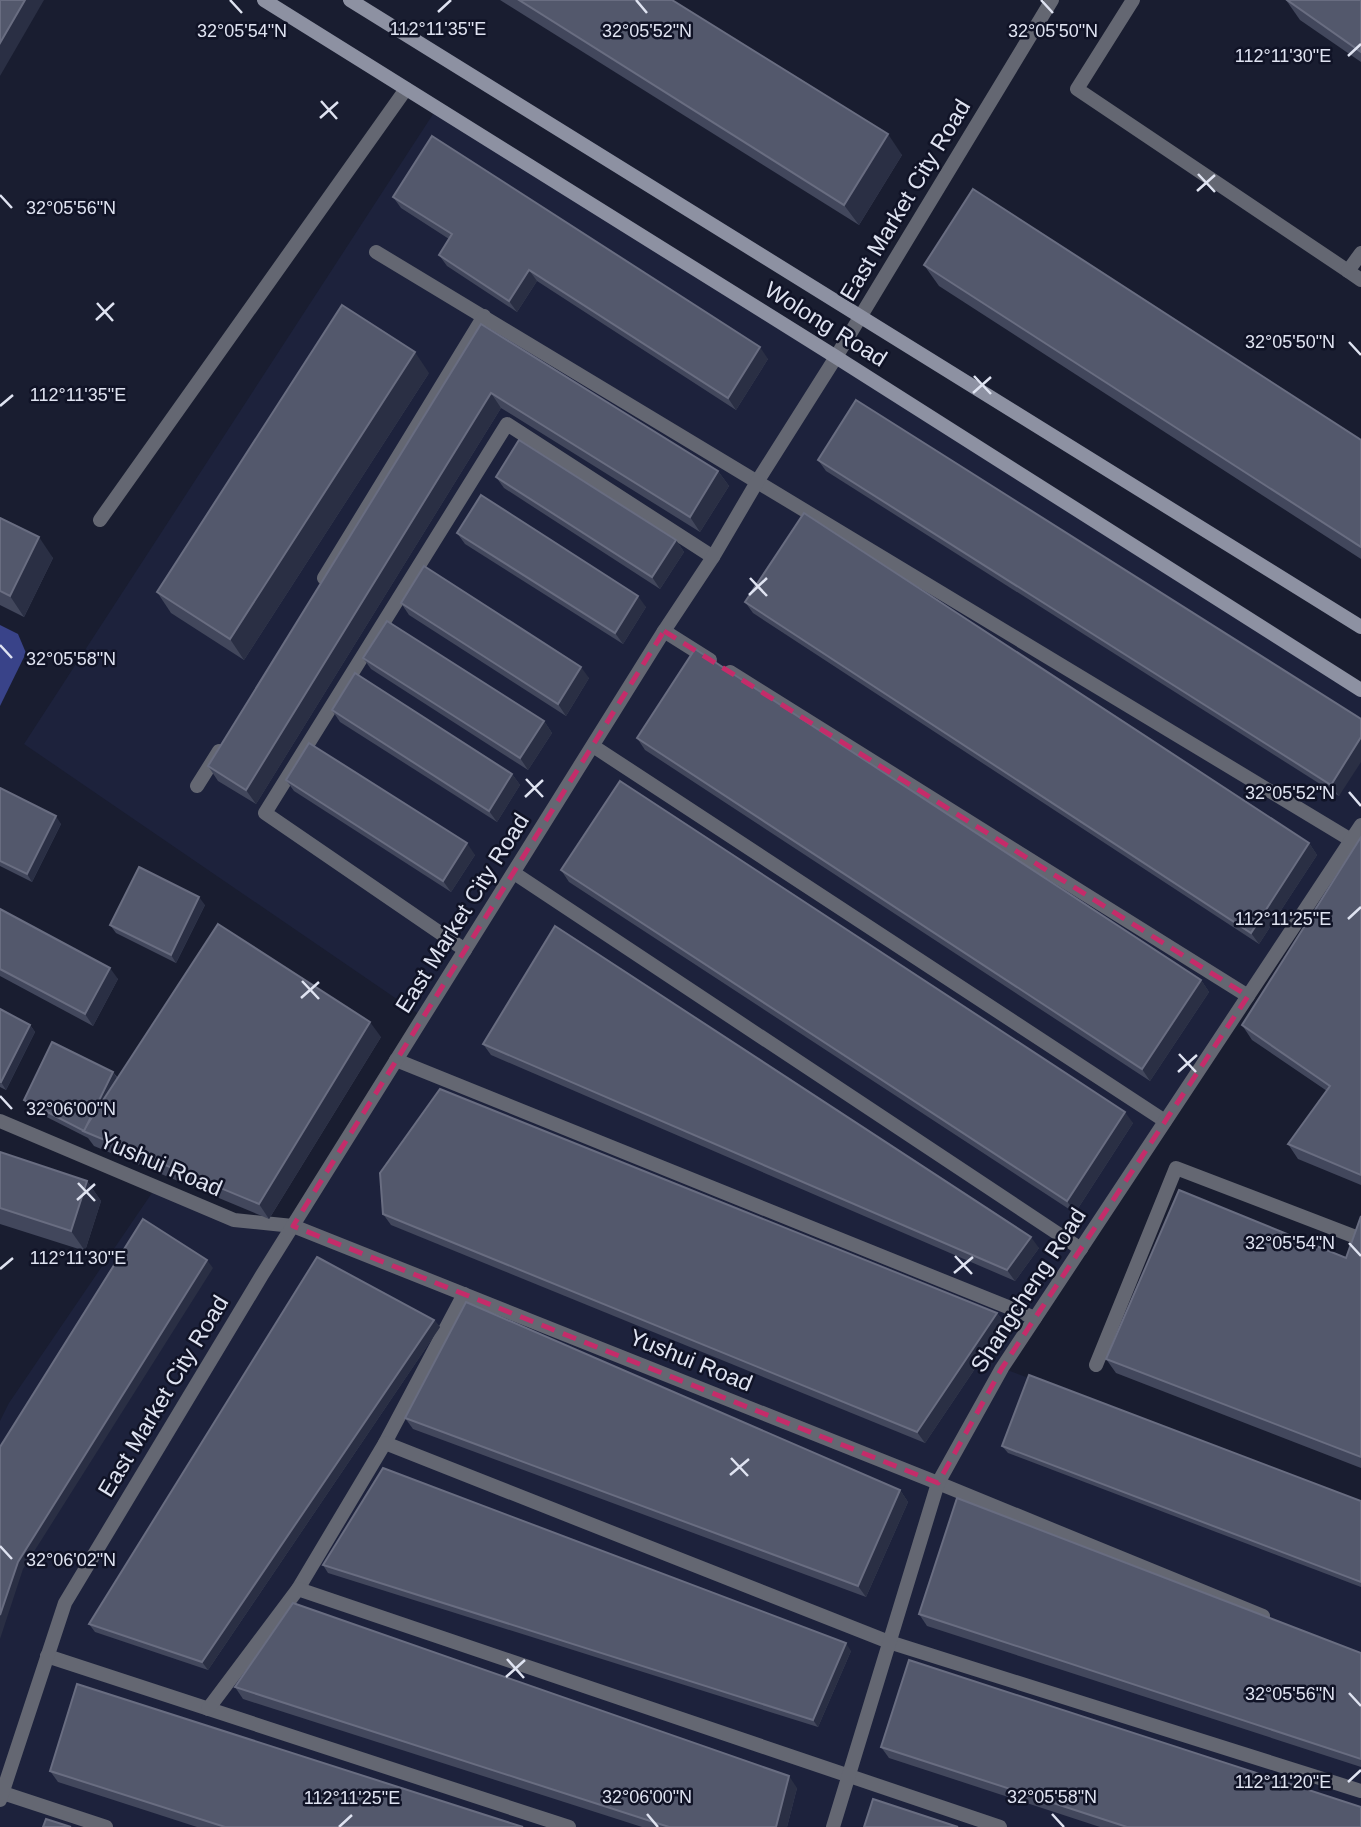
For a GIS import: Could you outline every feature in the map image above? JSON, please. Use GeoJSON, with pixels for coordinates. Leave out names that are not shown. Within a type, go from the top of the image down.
{"type":"FeatureCollection","features":[{"type":"Feature","properties":{"kind":"main road","name":"Wolong Road"},"geometry":{"type":"LineString","coordinates":[[264,0],[836,357],[1361,691]]}},
{"type":"Feature","properties":{"kind":"main road","name":"Wolong Road"},"geometry":{"type":"LineString","coordinates":[[350,0],[1361,627]]}},
{"type":"Feature","properties":{"kind":"street","name":"East Market City Road"},"geometry":{"type":"LineString","coordinates":[[1,1797],[65,1603],[293,1226],[664,631],[713,557],[1052,0]]}},
{"type":"Feature","properties":{"kind":"street"},"geometry":{"type":"LineString","coordinates":[[1133,0],[1077,89],[1361,280]]}},
{"type":"Feature","properties":{"kind":"street"},"geometry":{"type":"LineString","coordinates":[[100,520],[406,89]]}},
{"type":"Feature","properties":{"kind":"street"},"geometry":{"type":"LineString","coordinates":[[376,252],[1351,840]]}},
{"type":"Feature","properties":{"kind":"street"},"geometry":{"type":"LineString","coordinates":[[1348,271],[1361,253]]}},
{"type":"Feature","properties":{"kind":"street"},"geometry":{"type":"LineString","coordinates":[[319,586],[484,316]]}},
{"type":"Feature","properties":{"kind":"street"},"geometry":{"type":"LineString","coordinates":[[466,950],[265,813],[506,424],[713,557]]}},
{"type":"Feature","properties":{"kind":"street"},"geometry":{"type":"LineString","coordinates":[[664,631],[1248,996]]}},
{"type":"Feature","properties":{"kind":"street"},"geometry":{"type":"LineString","coordinates":[[197,786],[226,739]]}},
{"type":"Feature","properties":{"kind":"street"},"geometry":{"type":"LineString","coordinates":[[593,746],[1165,1122]]}},
{"type":"Feature","properties":{"kind":"street","name":"Shangcheng Road"},"geometry":{"type":"LineString","coordinates":[[833,1827],[938,1483],[1002,1368],[1361,825]]}},
{"type":"Feature","properties":{"kind":"street"},"geometry":{"type":"LineString","coordinates":[[514,873],[1080,1249]]}},
{"type":"Feature","properties":{"kind":"street"},"geometry":{"type":"LineString","coordinates":[[396,1060],[1035,1318]]}},
{"type":"Feature","properties":{"kind":"street","name":"Yushui Road"},"geometry":{"type":"LineString","coordinates":[[0,1121],[234,1220],[293,1226],[938,1483],[1271,1620]]}},
{"type":"Feature","properties":{"kind":"street"},"geometry":{"type":"LineString","coordinates":[[1096,1365],[1176,1168],[1361,1239]]}},
{"type":"Feature","properties":{"kind":"street"},"geometry":{"type":"LineString","coordinates":[[208,1709],[298,1589],[385,1443],[464,1294]]}},
{"type":"Feature","properties":{"kind":"street"},"geometry":{"type":"LineString","coordinates":[[385,1443],[889,1642],[1361,1791]]}},
{"type":"Feature","properties":{"kind":"street"},"geometry":{"type":"LineString","coordinates":[[298,1589],[1000,1827]]}},
{"type":"Feature","properties":{"kind":"street"},"geometry":{"type":"LineString","coordinates":[[47,1656],[569,1827]]}},
{"type":"Feature","properties":{"kind":"street"},"geometry":{"type":"LineString","coordinates":[[1,1797],[106,1827]]}},
{"type":"Feature","properties":{"kind":"highlighted area"},"geometry":{"type":"Polygon","coordinates":[[[664,631],[1248,996],[1002,1368],[938,1483],[293,1226],[664,631]]]}},
{"type":"Feature","properties":{"kind":"shaded area"},"geometry":{"type":"Polygon","coordinates":[[[437,108],[1361,690],[1361,825],[1002,1368],[1361,1502],[1361,1827],[0,1827],[0,1421],[9,1403],[156,1187],[234,1220],[293,1226],[423,1017],[24,744],[437,108]]]}},
{"type":"Feature","properties":{"kind":"shaded area"},"geometry":{"type":"Polygon","coordinates":[[[0,625],[18,634],[26,653],[0,706],[0,625]]]}},
{"type":"Feature","properties":{"kind":"building"},"geometry":{"type":"Polygon","coordinates":[[[0,0],[25,0],[0,43],[0,0]]]}},
{"type":"Feature","properties":{"kind":"building"},"geometry":{"type":"Polygon","coordinates":[[[519,0],[672,0],[888,134],[844,205],[519,0]]]}},
{"type":"Feature","properties":{"kind":"building"},"geometry":{"type":"Polygon","coordinates":[[[1287,0],[1361,0],[1361,52],[1287,0]]]}},
{"type":"Feature","properties":{"kind":"building"},"geometry":{"type":"Polygon","coordinates":[[[432,136],[760,347],[728,398],[529,270],[509,301],[439,255],[452,234],[393,197],[432,136]]]}},
{"type":"Feature","properties":{"kind":"building"},"geometry":{"type":"Polygon","coordinates":[[[973,189],[1361,440],[1361,547],[924,265],[973,189]]]}},
{"type":"Feature","properties":{"kind":"building"},"geometry":{"type":"Polygon","coordinates":[[[342,305],[415,352],[230,639],[157,592],[342,305]]]}},
{"type":"Feature","properties":{"kind":"building"},"geometry":{"type":"Polygon","coordinates":[[[481,324],[718,471],[690,517],[491,393],[246,790],[208,766],[481,324]]]}},
{"type":"Feature","properties":{"kind":"building"},"geometry":{"type":"Polygon","coordinates":[[[856,400],[1361,719],[1361,737],[1331,785],[818,460],[856,400]]]}},
{"type":"Feature","properties":{"kind":"building"},"geometry":{"type":"Polygon","coordinates":[[[519,440],[676,540],[652,577],[496,477],[519,440]]]}},
{"type":"Feature","properties":{"kind":"building"},"geometry":{"type":"Polygon","coordinates":[[[481,495],[638,596],[615,633],[457,533],[481,495]]]}},
{"type":"Feature","properties":{"kind":"building"},"geometry":{"type":"Polygon","coordinates":[[[804,513],[1309,843],[1251,933],[745,602],[804,513]]]}},
{"type":"Feature","properties":{"kind":"building"},"geometry":{"type":"Polygon","coordinates":[[[0,518],[39,537],[10,596],[0,591],[0,518]]]}},
{"type":"Feature","properties":{"kind":"building"},"geometry":{"type":"Polygon","coordinates":[[[424,566],[581,667],[558,704],[401,603],[424,566]]]}},
{"type":"Feature","properties":{"kind":"building"},"geometry":{"type":"Polygon","coordinates":[[[387,621],[544,721],[520,758],[363,658],[387,621]]]}},
{"type":"Feature","properties":{"kind":"building"},"geometry":{"type":"Polygon","coordinates":[[[695,649],[1201,980],[1142,1069],[637,738],[695,649]]]}},
{"type":"Feature","properties":{"kind":"building"},"geometry":{"type":"Polygon","coordinates":[[[355,673],[512,774],[489,811],[332,710],[355,673]]]}},
{"type":"Feature","properties":{"kind":"building"},"geometry":{"type":"Polygon","coordinates":[[[309,743],[467,843],[443,881],[286,780],[309,743]]]}},
{"type":"Feature","properties":{"kind":"building"},"geometry":{"type":"Polygon","coordinates":[[[620,781],[1125,1112],[1067,1201],[561,870],[620,781]]]}},
{"type":"Feature","properties":{"kind":"building"},"geometry":{"type":"Polygon","coordinates":[[[0,788],[56,816],[27,874],[0,861],[0,788]]]}},
{"type":"Feature","properties":{"kind":"building"},"geometry":{"type":"Polygon","coordinates":[[[1361,837],[1361,1175],[1288,1144],[1330,1086],[1242,1025],[1361,837]]]}},
{"type":"Feature","properties":{"kind":"building"},"geometry":{"type":"Polygon","coordinates":[[[139,867],[199,897],[171,955],[110,925],[139,867]]]}},
{"type":"Feature","properties":{"kind":"building"},"geometry":{"type":"Polygon","coordinates":[[[0,909],[110,968],[85,1014],[0,969],[0,909]]]}},
{"type":"Feature","properties":{"kind":"building"},"geometry":{"type":"Polygon","coordinates":[[[218,924],[370,1022],[259,1204],[83,1131],[218,924]]]}},
{"type":"Feature","properties":{"kind":"building"},"geometry":{"type":"Polygon","coordinates":[[[555,926],[1031,1237],[1007,1270],[483,1044],[555,926]]]}},
{"type":"Feature","properties":{"kind":"building"},"geometry":{"type":"Polygon","coordinates":[[[0,1009],[30,1025],[1,1082],[0,1082],[0,1009]]]}},
{"type":"Feature","properties":{"kind":"building"},"geometry":{"type":"Polygon","coordinates":[[[52,1042],[113,1072],[84,1131],[24,1100],[52,1042]]]}},
{"type":"Feature","properties":{"kind":"building"},"geometry":{"type":"Polygon","coordinates":[[[440,1089],[997,1313],[917,1432],[383,1214],[380,1173],[440,1089]]]}},
{"type":"Feature","properties":{"kind":"building"},"geometry":{"type":"Polygon","coordinates":[[[0,1152],[87,1181],[71,1231],[0,1208],[0,1152]]]}},
{"type":"Feature","properties":{"kind":"building"},"geometry":{"type":"Polygon","coordinates":[[[1179,1190],[1346,1258],[1361,1216],[1361,1457],[1106,1359],[1179,1190]]]}},
{"type":"Feature","properties":{"kind":"building"},"geometry":{"type":"Polygon","coordinates":[[[143,1219],[207,1260],[18,1562],[0,1615],[0,1447],[143,1219]]]}},
{"type":"Feature","properties":{"kind":"building"},"geometry":{"type":"Polygon","coordinates":[[[317,1257],[434,1320],[202,1662],[89,1624],[317,1257]]]}},
{"type":"Feature","properties":{"kind":"building"},"geometry":{"type":"Polygon","coordinates":[[[466,1302],[900,1490],[858,1586],[405,1418],[466,1302]]]}},
{"type":"Feature","properties":{"kind":"building"},"geometry":{"type":"Polygon","coordinates":[[[1029,1375],[1361,1501],[1361,1582],[1002,1446],[1029,1375]]]}},
{"type":"Feature","properties":{"kind":"building"},"geometry":{"type":"Polygon","coordinates":[[[383,1468],[846,1643],[813,1720],[323,1565],[383,1468]]]}},
{"type":"Feature","properties":{"kind":"building"},"geometry":{"type":"Polygon","coordinates":[[[957,1498],[1361,1653],[1361,1759],[919,1614],[957,1498]]]}},
{"type":"Feature","properties":{"kind":"building"},"geometry":{"type":"Polygon","coordinates":[[[293,1603],[789,1776],[776,1827],[669,1827],[235,1687],[293,1603]]]}},
{"type":"Feature","properties":{"kind":"building"},"geometry":{"type":"Polygon","coordinates":[[[909,1660],[1361,1807],[1361,1827],[1127,1827],[881,1747],[909,1660]]]}},
{"type":"Feature","properties":{"kind":"building"},"geometry":{"type":"Polygon","coordinates":[[[77,1684],[523,1827],[225,1827],[50,1771],[77,1684]]]}},
{"type":"Feature","properties":{"kind":"building"},"geometry":{"type":"Polygon","coordinates":[[[873,1799],[958,1827],[864,1827],[873,1799]]]}},
{"type":"Feature","properties":{"kind":"building"},"geometry":{"type":"Polygon","coordinates":[[[46,1819],[71,1827],[43,1827],[46,1819]]]}}]}
